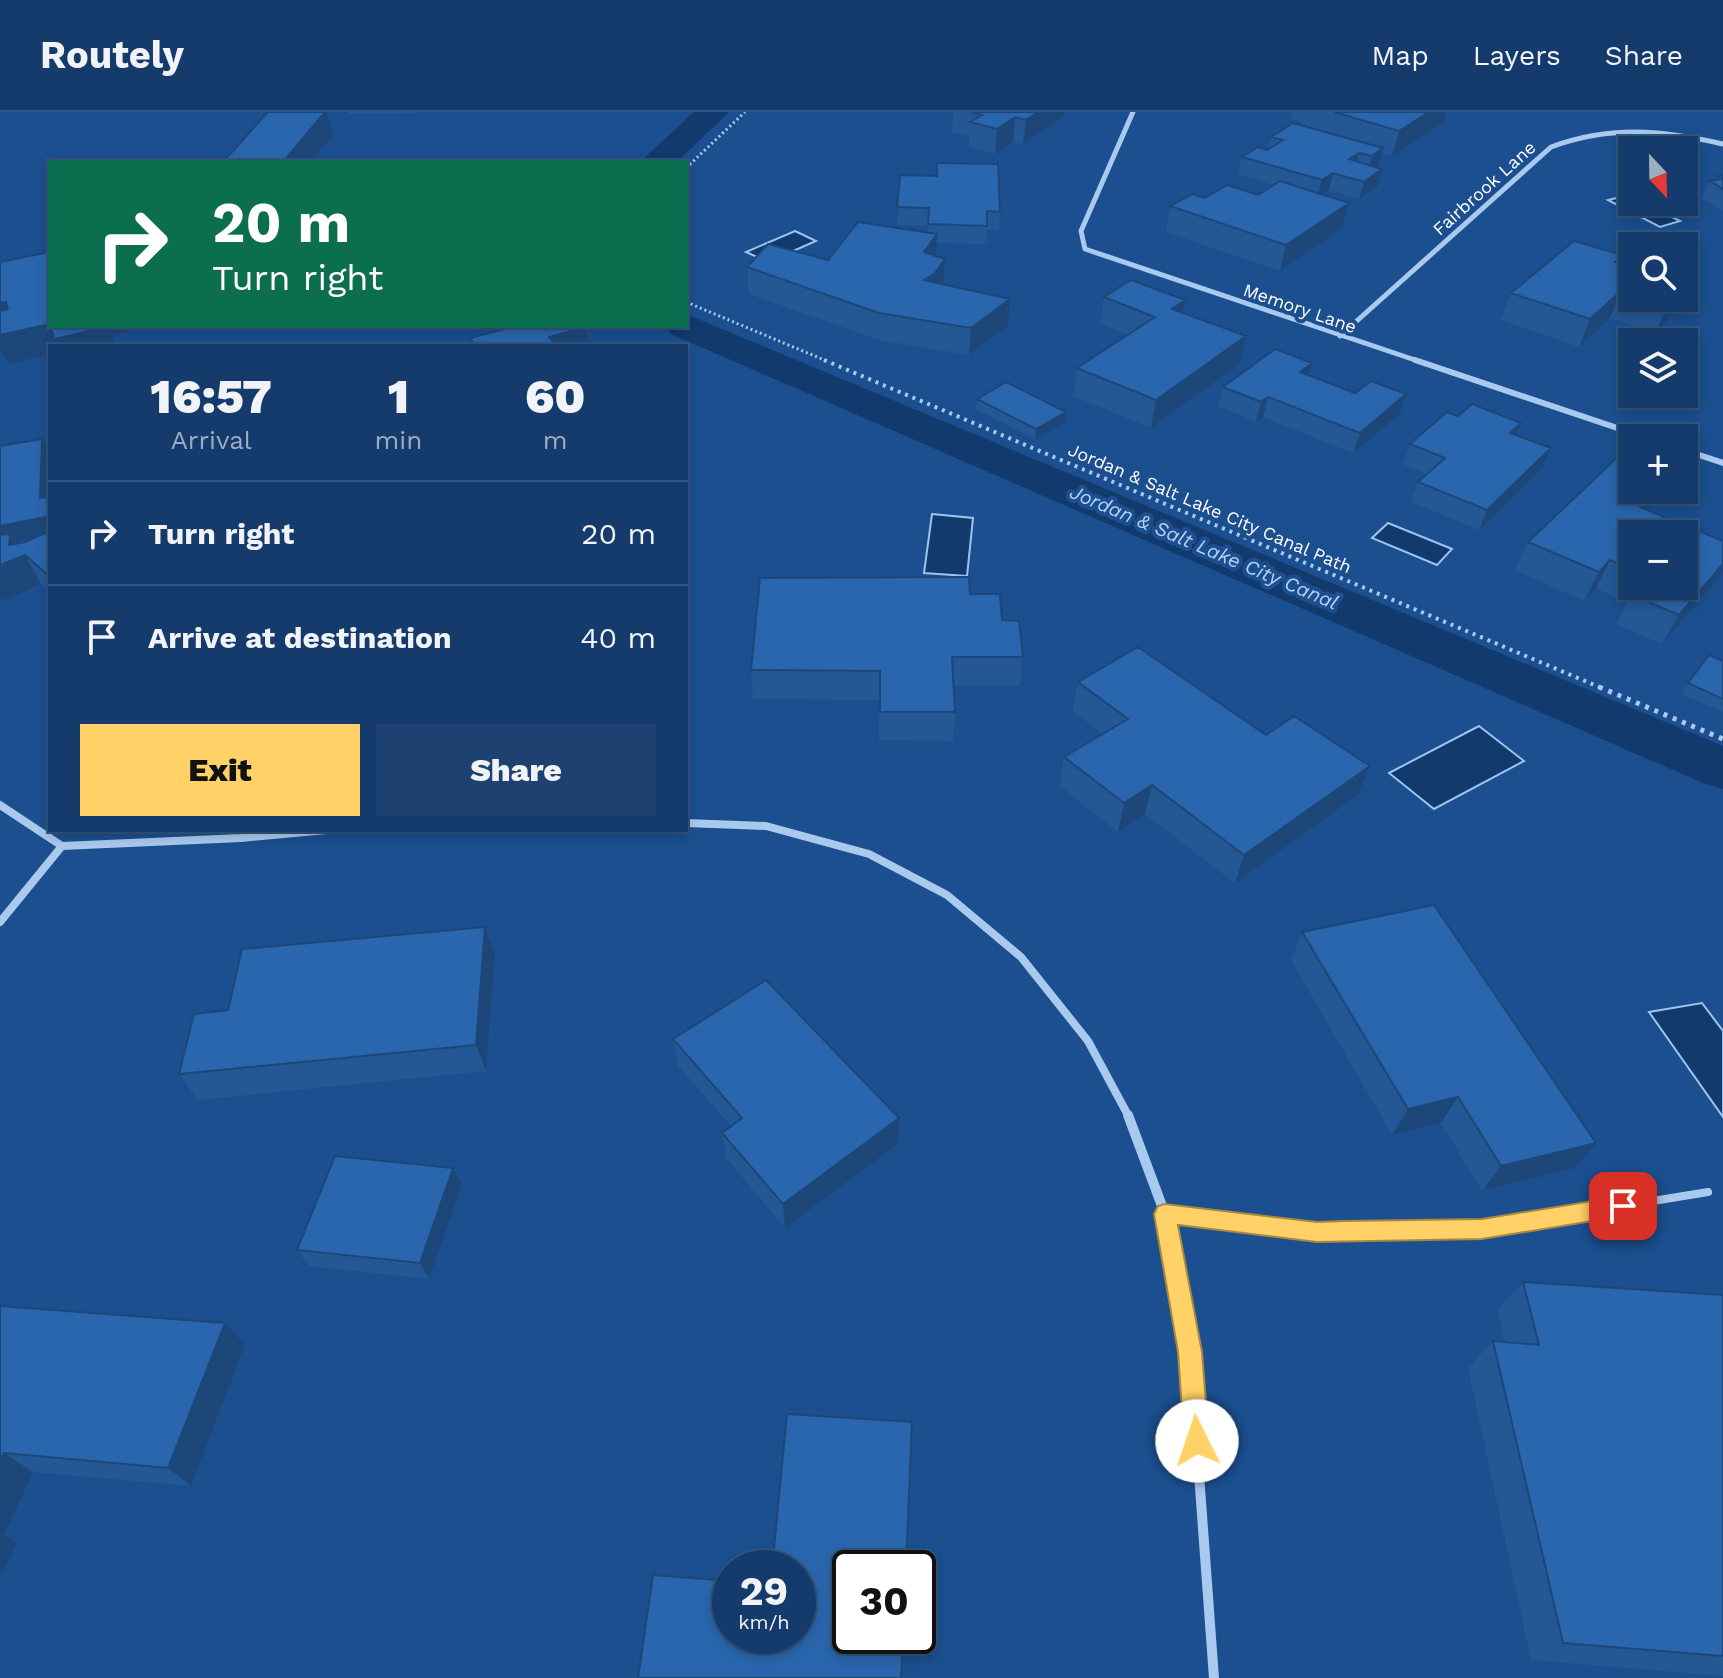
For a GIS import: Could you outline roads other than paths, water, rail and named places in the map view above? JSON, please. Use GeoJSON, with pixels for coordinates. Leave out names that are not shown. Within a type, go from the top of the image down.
{"type":"FeatureCollection","features":[{"type":"Feature","properties":{"kind":"street","name":"Memory Lane"},"geometry":{"type":"LineString","coordinates":[[1133,112],[1081,231],[1085,249],[1618,428]]}},
{"type":"Feature","properties":{"kind":"street","name":"Fairbrook Lane"},"geometry":{"type":"LineString","coordinates":[[1340,336],[1551,147],[1576,136],[1604,130],[1639,129],[1667,131],[1723,144]]}},
{"type":"Feature","properties":{"kind":"street"},"geometry":{"type":"LineString","coordinates":[[1698,455],[1723,463]]}},
{"type":"Feature","properties":{"kind":"street"},"geometry":{"type":"LineString","coordinates":[[0,805],[62,846],[305,832]]}},
{"type":"Feature","properties":{"kind":"street"},"geometry":{"type":"LineString","coordinates":[[688,823],[766,826],[869,854],[947,895],[1021,957],[1088,1041],[1136,1130],[1165,1214],[1190,1352],[1214,1678]]}},
{"type":"Feature","properties":{"kind":"street"},"geometry":{"type":"LineString","coordinates":[[0,922],[62,846]]}},
{"type":"Feature","properties":{"kind":"lane"},"geometry":{"type":"LineString","coordinates":[[1165,1214],[1317,1232],[1482,1229],[1708,1192]]}},
{"type":"Feature","properties":{"kind":"water"},"geometry":{"type":"Polygon","coordinates":[[[1639,216],[1670,216],[1680,221],[1660,227],[1639,216]]]}},
{"type":"Feature","properties":{"kind":"water"},"geometry":{"type":"Polygon","coordinates":[[[795,231],[816,241],[768,262],[746,252],[795,231]]]}},
{"type":"Feature","properties":{"kind":"water"},"geometry":{"type":"Polygon","coordinates":[[[932,514],[973,518],[967,576],[924,573],[932,514]]]}},
{"type":"Feature","properties":{"kind":"water"},"geometry":{"type":"Polygon","coordinates":[[[1388,523],[1452,549],[1437,565],[1372,538],[1388,523]]]}},
{"type":"Feature","properties":{"kind":"water"},"geometry":{"type":"Polygon","coordinates":[[[1479,726],[1524,761],[1434,809],[1389,773],[1479,726]]]}},
{"type":"Feature","properties":{"kind":"water"},"geometry":{"type":"Polygon","coordinates":[[[1702,1003],[1723,1031],[1723,1117],[1649,1012],[1702,1003]]]}},
{"type":"Feature","properties":{"kind":"waterway","name":"Jordan & Salt Lake City Canal"},"geometry":{"type":"LineString","coordinates":[[659,160],[713,112]]}},
{"type":"Feature","properties":{"kind":"waterway","name":"Jordan & Salt Lake City Canal"},"geometry":{"type":"LineString","coordinates":[[688,327],[1723,769]]}}]}
